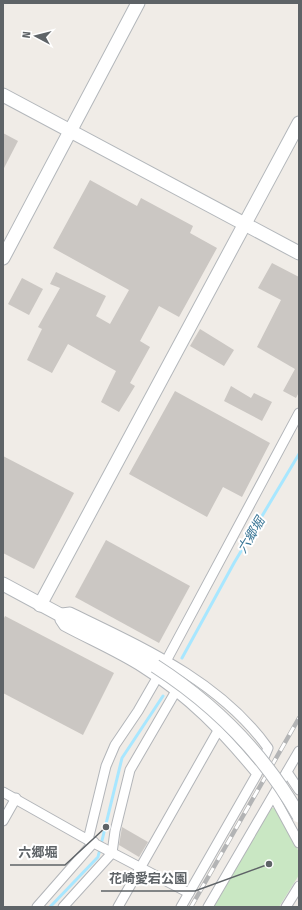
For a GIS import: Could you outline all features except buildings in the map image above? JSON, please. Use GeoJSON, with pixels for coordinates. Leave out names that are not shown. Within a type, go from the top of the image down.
{"type":"FeatureCollection","features":[{"type":"Feature","properties":{"kind":"street"},"geometry":{"type":"LineString","coordinates":[[3,258],[138,3]]}},
{"type":"Feature","properties":{"kind":"street"},"geometry":{"type":"LineString","coordinates":[[3,95],[299,253]]}},
{"type":"Feature","properties":{"kind":"street"},"geometry":{"type":"LineString","coordinates":[[40,605],[299,123]]}},
{"type":"Feature","properties":{"kind":"street"},"geometry":{"type":"LineString","coordinates":[[37,907],[91,841],[99,789],[115,745],[138,711],[299,413]]}},
{"type":"Feature","properties":{"kind":"street"},"geometry":{"type":"LineString","coordinates":[[3,584],[60,616],[225,700],[257,732],[268,748],[257,774],[181,907]]}},
{"type":"Feature","properties":{"kind":"street"},"geometry":{"type":"LineString","coordinates":[[160,668],[176,692],[219,729],[257,774]]}},
{"type":"Feature","properties":{"kind":"street"},"geometry":{"type":"LineString","coordinates":[[160,668],[194,692],[228,722],[278,783],[299,816]]}},
{"type":"Feature","properties":{"kind":"street"},"geometry":{"type":"LineString","coordinates":[[63,907],[112,853],[115,831],[130,770],[176,692]]}},
{"type":"Feature","properties":{"kind":"street"},"geometry":{"type":"LineString","coordinates":[[118,907],[219,729]]}},
{"type":"Feature","properties":{"kind":"street"},"geometry":{"type":"LineString","coordinates":[[208,907],[274,797],[299,751]]}},
{"type":"Feature","properties":{"kind":"street"},"geometry":{"type":"LineString","coordinates":[[287,772],[299,790]]}},
{"type":"Feature","properties":{"kind":"street"},"geometry":{"type":"LineString","coordinates":[[3,792],[112,853],[189,893]]}},
{"type":"Feature","properties":{"kind":"street"},"geometry":{"type":"LineString","coordinates":[[274,797],[299,843]]}},
{"type":"Feature","properties":{"kind":"street"},"geometry":{"type":"LineString","coordinates":[[3,821],[16,798]]}},
{"type":"Feature","properties":{"kind":"street"},"geometry":{"type":"LineString","coordinates":[[286,907],[299,886]]}},
{"type":"Feature","properties":{"kind":"green space"},"geometry":{"type":"Polygon","coordinates":[[[270,808],[276,808],[299,852],[299,875],[279,907],[214,907],[270,808]]]}},
{"type":"Feature","properties":{"kind":"waterway","name":"六郷堀"},"geometry":{"type":"LineString","coordinates":[[182,658],[234,563],[299,454]]}},
{"type":"Feature","properties":{"kind":"waterway","name":"六郷堀"},"geometry":{"type":"LineString","coordinates":[[50,907],[98,857],[122,758],[163,696]]}},
{"type":"Feature","properties":{"kind":"railway"},"geometry":{"type":"LineString","coordinates":[[191,907],[299,718]]}},
{"type":"Feature","properties":{"kind":"place","name":"六郷堀"},"geometry":{"type":"Point","coordinates":[106,827]}},
{"type":"Feature","properties":{"kind":"place","name":"花崎愛宕公園"},"geometry":{"type":"Point","coordinates":[269,864]}}]}
